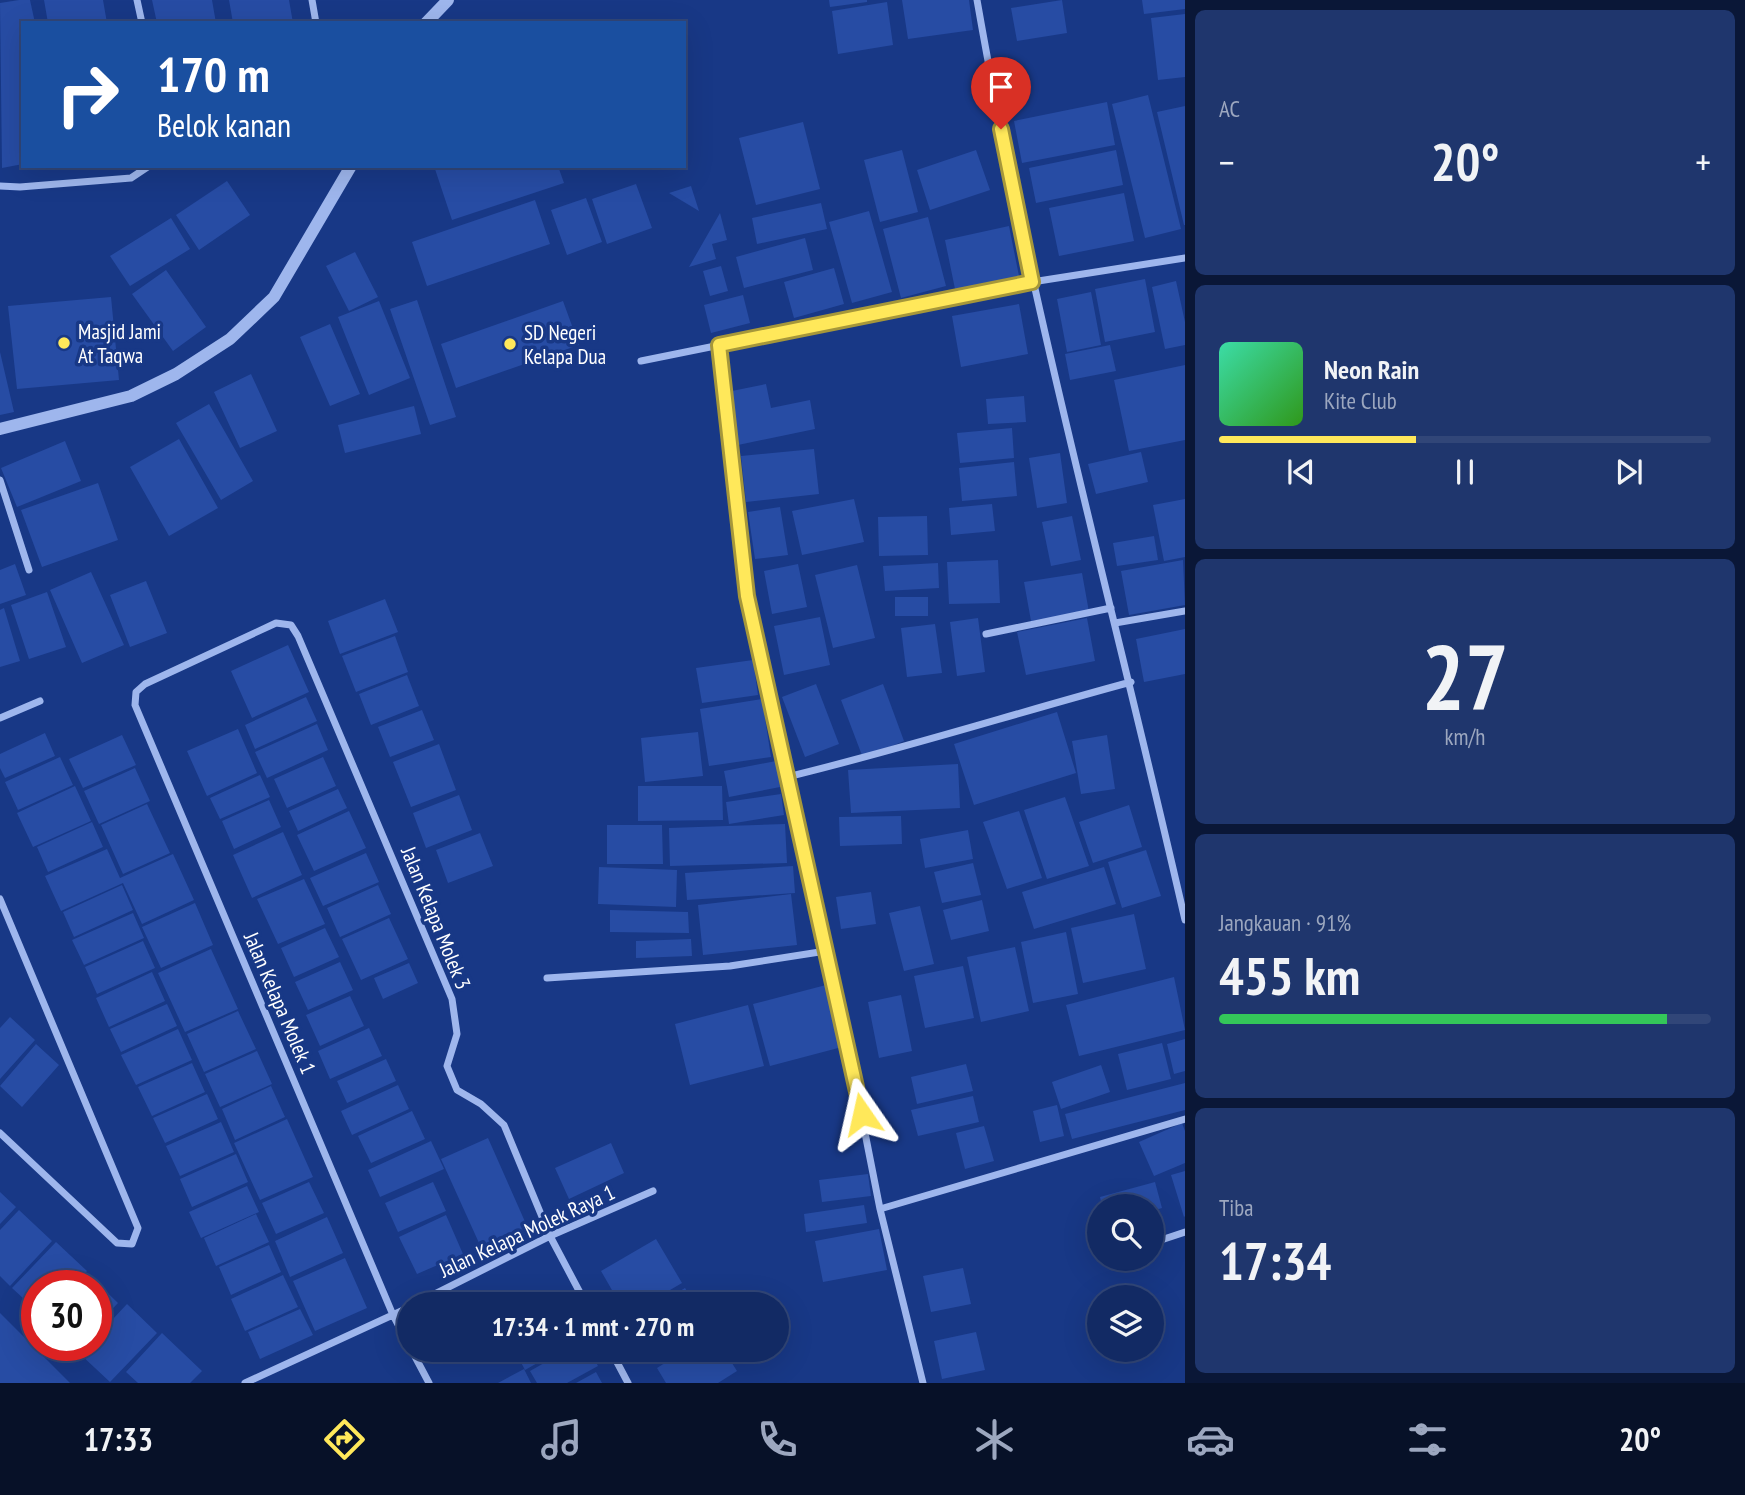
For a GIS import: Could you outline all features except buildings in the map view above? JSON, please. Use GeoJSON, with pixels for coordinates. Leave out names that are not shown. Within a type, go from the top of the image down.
{"type":"FeatureCollection","features":[{"type":"Feature","properties":{"kind":"street"},"geometry":{"type":"LineString","coordinates":[[138,0],[142,21]]}},
{"type":"Feature","properties":{"kind":"street"},"geometry":{"type":"LineString","coordinates":[[312,0],[316,21]]}},
{"type":"Feature","properties":{"kind":"street"},"geometry":{"type":"LineString","coordinates":[[428,21],[448,0]]}},
{"type":"Feature","properties":{"kind":"street"},"geometry":{"type":"LineString","coordinates":[[977,0],[1032,282],[1131,682],[1185,920]]}},
{"type":"Feature","properties":{"kind":"street"},"geometry":{"type":"LineString","coordinates":[[0,186],[20,187],[131,178],[146,168]]}},
{"type":"Feature","properties":{"kind":"street"},"geometry":{"type":"LineString","coordinates":[[0,429],[131,396],[176,374],[230,339],[274,297],[350,168]]}},
{"type":"Feature","properties":{"kind":"street"},"geometry":{"type":"LineString","coordinates":[[640,361],[1032,282],[1185,258]]}},
{"type":"Feature","properties":{"kind":"street"},"geometry":{"type":"LineString","coordinates":[[719,345],[747,596],[880,1209],[923,1383]]}},
{"type":"Feature","properties":{"kind":"street"},"geometry":{"type":"LineString","coordinates":[[0,480],[29,570]]}},
{"type":"Feature","properties":{"kind":"street"},"geometry":{"type":"LineString","coordinates":[[986,634],[1111,608]]}},
{"type":"Feature","properties":{"kind":"street"},"geometry":{"type":"LineString","coordinates":[[1115,623],[1185,611]]}},
{"type":"Feature","properties":{"kind":"street","name":"Jalan Kelapa Molek 1"},"geometry":{"type":"LineString","coordinates":[[298,636],[291,625],[276,623],[145,684],[136,692],[135,705],[397,1323]]}},
{"type":"Feature","properties":{"kind":"street","name":"Jalan Kelapa Molek 3"},"geometry":{"type":"LineString","coordinates":[[298,636],[452,999],[457,1034],[447,1066],[457,1090],[481,1104],[504,1125],[550,1236],[580,1292]]}},
{"type":"Feature","properties":{"kind":"street"},"geometry":{"type":"LineString","coordinates":[[787,777],[860,760],[964,727],[1131,682]]}},
{"type":"Feature","properties":{"kind":"street"},"geometry":{"type":"LineString","coordinates":[[0,718],[40,701]]}},
{"type":"Feature","properties":{"kind":"street"},"geometry":{"type":"LineString","coordinates":[[0,899],[138,1228],[132,1244],[125,1246],[117,1243],[0,1133]]}},
{"type":"Feature","properties":{"kind":"street"},"geometry":{"type":"LineString","coordinates":[[547,978],[730,966],[826,951]]}},
{"type":"Feature","properties":{"kind":"street"},"geometry":{"type":"LineString","coordinates":[[880,1209],[1185,1119]]}},
{"type":"Feature","properties":{"kind":"street","name":"Jalan Kelapa Molek Raya 1"},"geometry":{"type":"LineString","coordinates":[[439,1292],[550,1236],[653,1191]]}},
{"type":"Feature","properties":{"kind":"street"},"geometry":{"type":"LineString","coordinates":[[1164,1239],[1185,1231]]}},
{"type":"Feature","properties":{"kind":"street"},"geometry":{"type":"LineString","coordinates":[[245,1383],[397,1313]]}},
{"type":"Feature","properties":{"kind":"street","name":"Jalan Kelapa Molek 1"},"geometry":{"type":"LineString","coordinates":[[418,1362],[429,1383]]}},
{"type":"Feature","properties":{"kind":"street"},"geometry":{"type":"LineString","coordinates":[[617,1362],[628,1383]]}},
{"type":"Feature","properties":{"kind":"place","name":"Masjid Jami At Taqwa"},"geometry":{"type":"Point","coordinates":[64,343]}},
{"type":"Feature","properties":{"kind":"place","name":"SD Negeri Kelapa Dua"},"geometry":{"type":"Point","coordinates":[510,344]}},
{"type":"Feature","properties":{"kind":"route"},"geometry":{"type":"LineString","coordinates":[[862,1114],[747,596],[719,345],[1032,282],[1001,129]]}}]}
